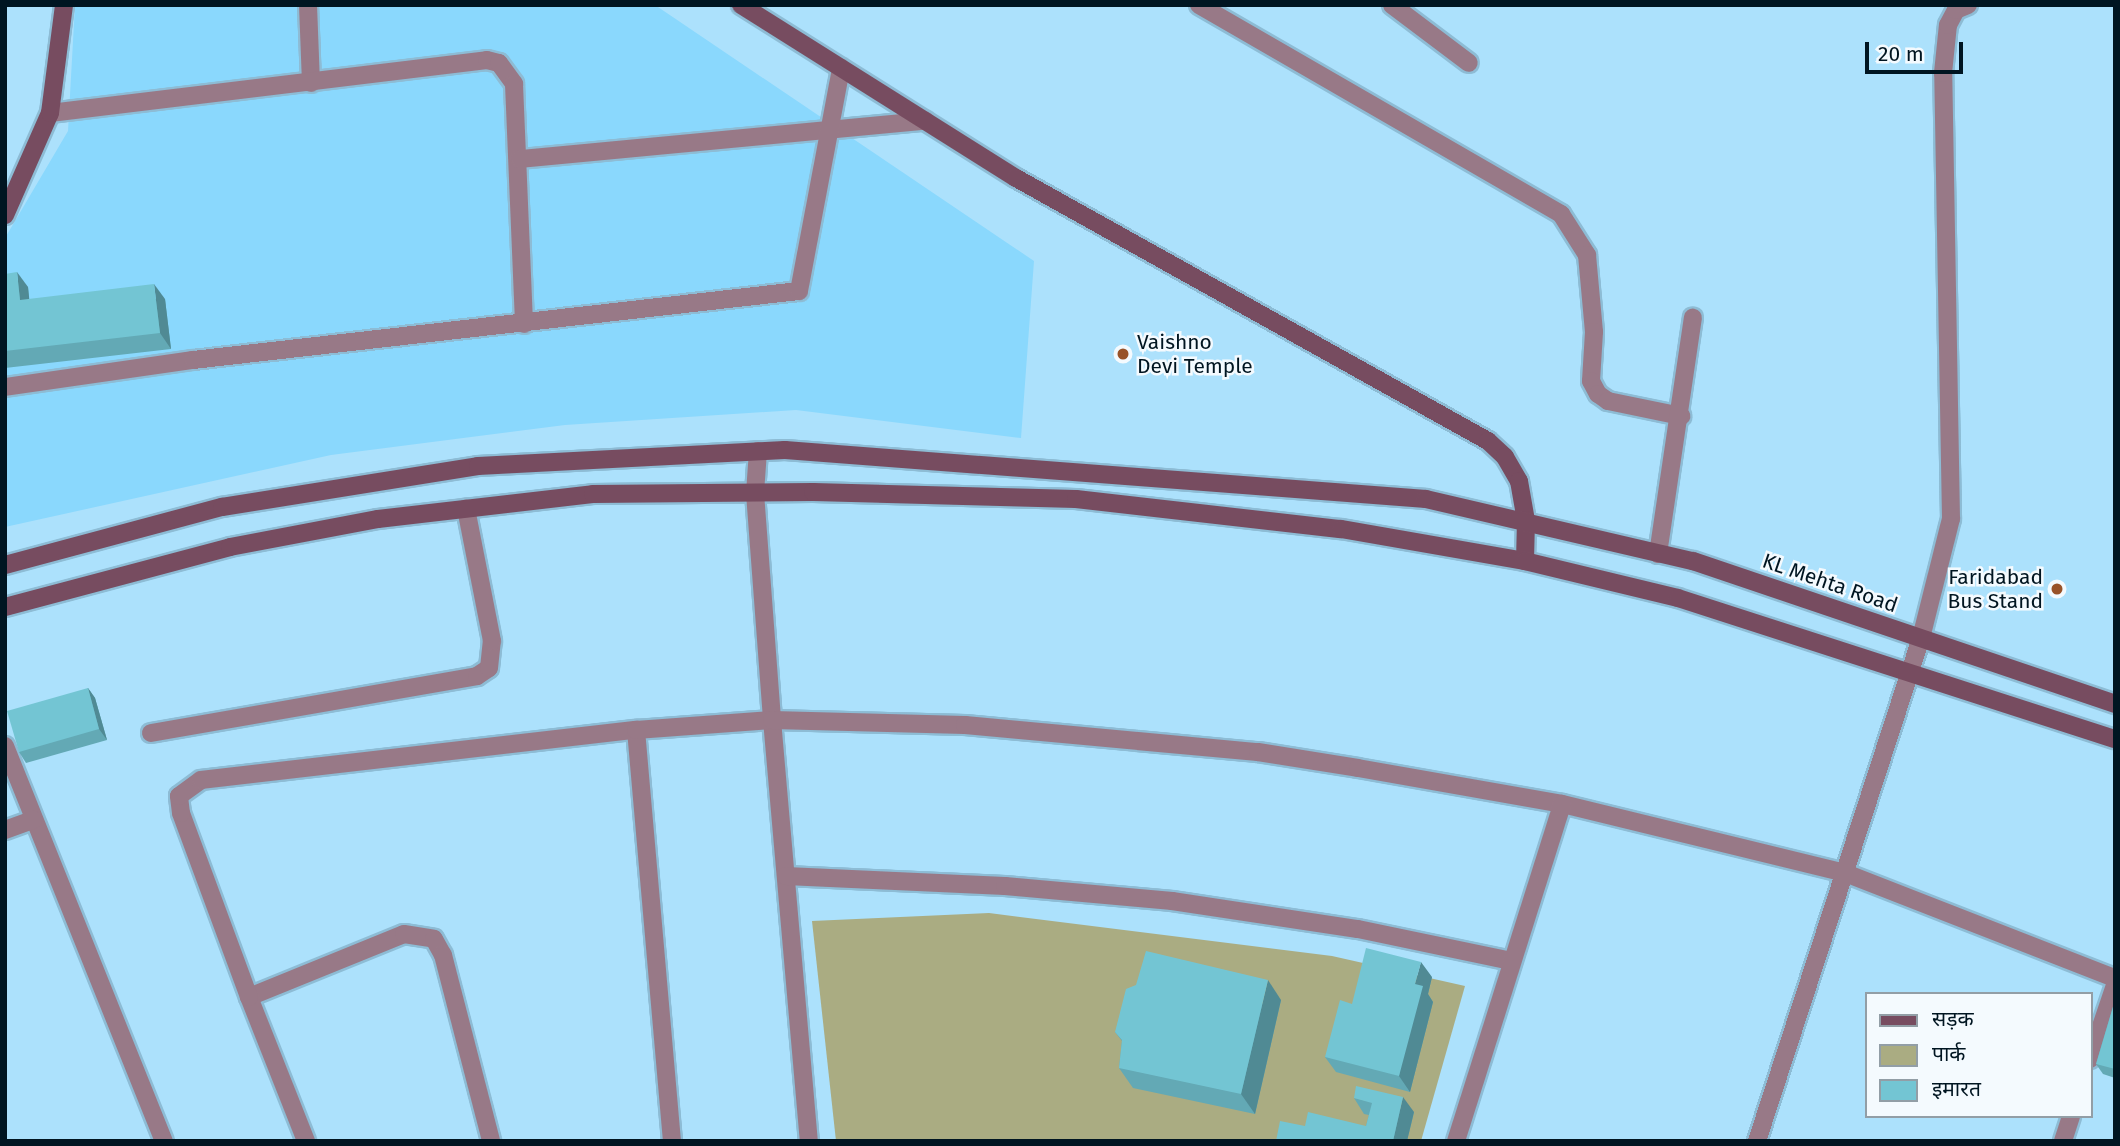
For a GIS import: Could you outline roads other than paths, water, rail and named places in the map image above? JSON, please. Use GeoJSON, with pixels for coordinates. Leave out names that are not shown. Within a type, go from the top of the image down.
{"type":"FeatureCollection","features":[{"type":"Feature","properties":{"kind":"street"},"geometry":{"type":"LineString","coordinates":[[5,215],[50,113],[64,5]]}},
{"type":"Feature","properties":{"kind":"street"},"geometry":{"type":"LineString","coordinates":[[308,5],[311,83]]}},
{"type":"Feature","properties":{"kind":"street"},"geometry":{"type":"LineString","coordinates":[[741,5],[1016,178],[1488,441],[1505,457],[1519,481],[1526,520],[1525,561]]}},
{"type":"Feature","properties":{"kind":"street"},"geometry":{"type":"LineString","coordinates":[[1199,5],[1561,214],[1587,255],[1594,332],[1591,381],[1598,394],[1608,401],[1681,416]]}},
{"type":"Feature","properties":{"kind":"street"},"geometry":{"type":"LineString","coordinates":[[1392,5],[1469,63]]}},
{"type":"Feature","properties":{"kind":"street"},"geometry":{"type":"LineString","coordinates":[[1757,1141],[1921,638],[1951,520],[1943,73],[1948,25],[1956,10],[1968,5]]}},
{"type":"Feature","properties":{"kind":"street"},"geometry":{"type":"LineString","coordinates":[[50,113],[487,60],[499,63],[514,84],[520,159],[524,324]]}},
{"type":"Feature","properties":{"kind":"street"},"geometry":{"type":"LineString","coordinates":[[5,387],[193,360],[799,292],[827,130],[841,68]]}},
{"type":"Feature","properties":{"kind":"street"},"geometry":{"type":"LineString","coordinates":[[520,159],[925,121]]}},
{"type":"Feature","properties":{"kind":"street"},"geometry":{"type":"LineString","coordinates":[[1658,554],[1681,416],[1693,318]]}},
{"type":"Feature","properties":{"kind":"street"},"geometry":{"type":"LineString","coordinates":[[758,451],[755,493],[809,1141]]}},
{"type":"Feature","properties":{"kind":"street","name":"KL Mehta Road"},"geometry":{"type":"LineString","coordinates":[[5,565],[222,507],[478,466],[758,451],[1122,473],[1426,499],[1526,520],[1693,561],[2115,704]]}},
{"type":"Feature","properties":{"kind":"street"},"geometry":{"type":"LineString","coordinates":[[5,607],[230,547],[378,519],[593,494],[755,493],[1076,499],[1341,529],[1525,561],[1678,598],[2115,739]]}},
{"type":"Feature","properties":{"kind":"street"},"geometry":{"type":"LineString","coordinates":[[152,733],[477,676],[489,668],[492,640],[466,509]]}},
{"type":"Feature","properties":{"kind":"street"},"geometry":{"type":"LineString","coordinates":[[306,1141],[181,813],[179,796],[188,786],[221,778],[636,730],[772,720],[965,725],[1258,752],[1562,804],[1845,873],[2115,978]]}},
{"type":"Feature","properties":{"kind":"street"},"geometry":{"type":"LineString","coordinates":[[636,730],[672,1141]]}},
{"type":"Feature","properties":{"kind":"street"},"geometry":{"type":"LineString","coordinates":[[5,746],[164,1141]]}},
{"type":"Feature","properties":{"kind":"street"},"geometry":{"type":"LineString","coordinates":[[1457,1141],[1562,804]]}},
{"type":"Feature","properties":{"kind":"street"},"geometry":{"type":"LineString","coordinates":[[5,831],[33,820]]}},
{"type":"Feature","properties":{"kind":"street"},"geometry":{"type":"LineString","coordinates":[[786,876],[1005,886],[1172,901],[1358,929],[1511,961]]}},
{"type":"Feature","properties":{"kind":"street"},"geometry":{"type":"LineString","coordinates":[[249,997],[404,934],[434,939],[443,955],[491,1141]]}},
{"type":"Feature","properties":{"kind":"street"},"geometry":{"type":"LineString","coordinates":[[2092,1053],[2115,985]]}},
{"type":"Feature","properties":{"kind":"street"},"geometry":{"type":"LineString","coordinates":[[2063,1141],[2070,1118]]}},
{"type":"Feature","properties":{"kind":"place","name":"Vaishno Devi Temple"},"geometry":{"type":"Point","coordinates":[1123,354]}},
{"type":"Feature","properties":{"kind":"place","name":"Faridabad Bus Stand"},"geometry":{"type":"Point","coordinates":[2057,589]}}]}
